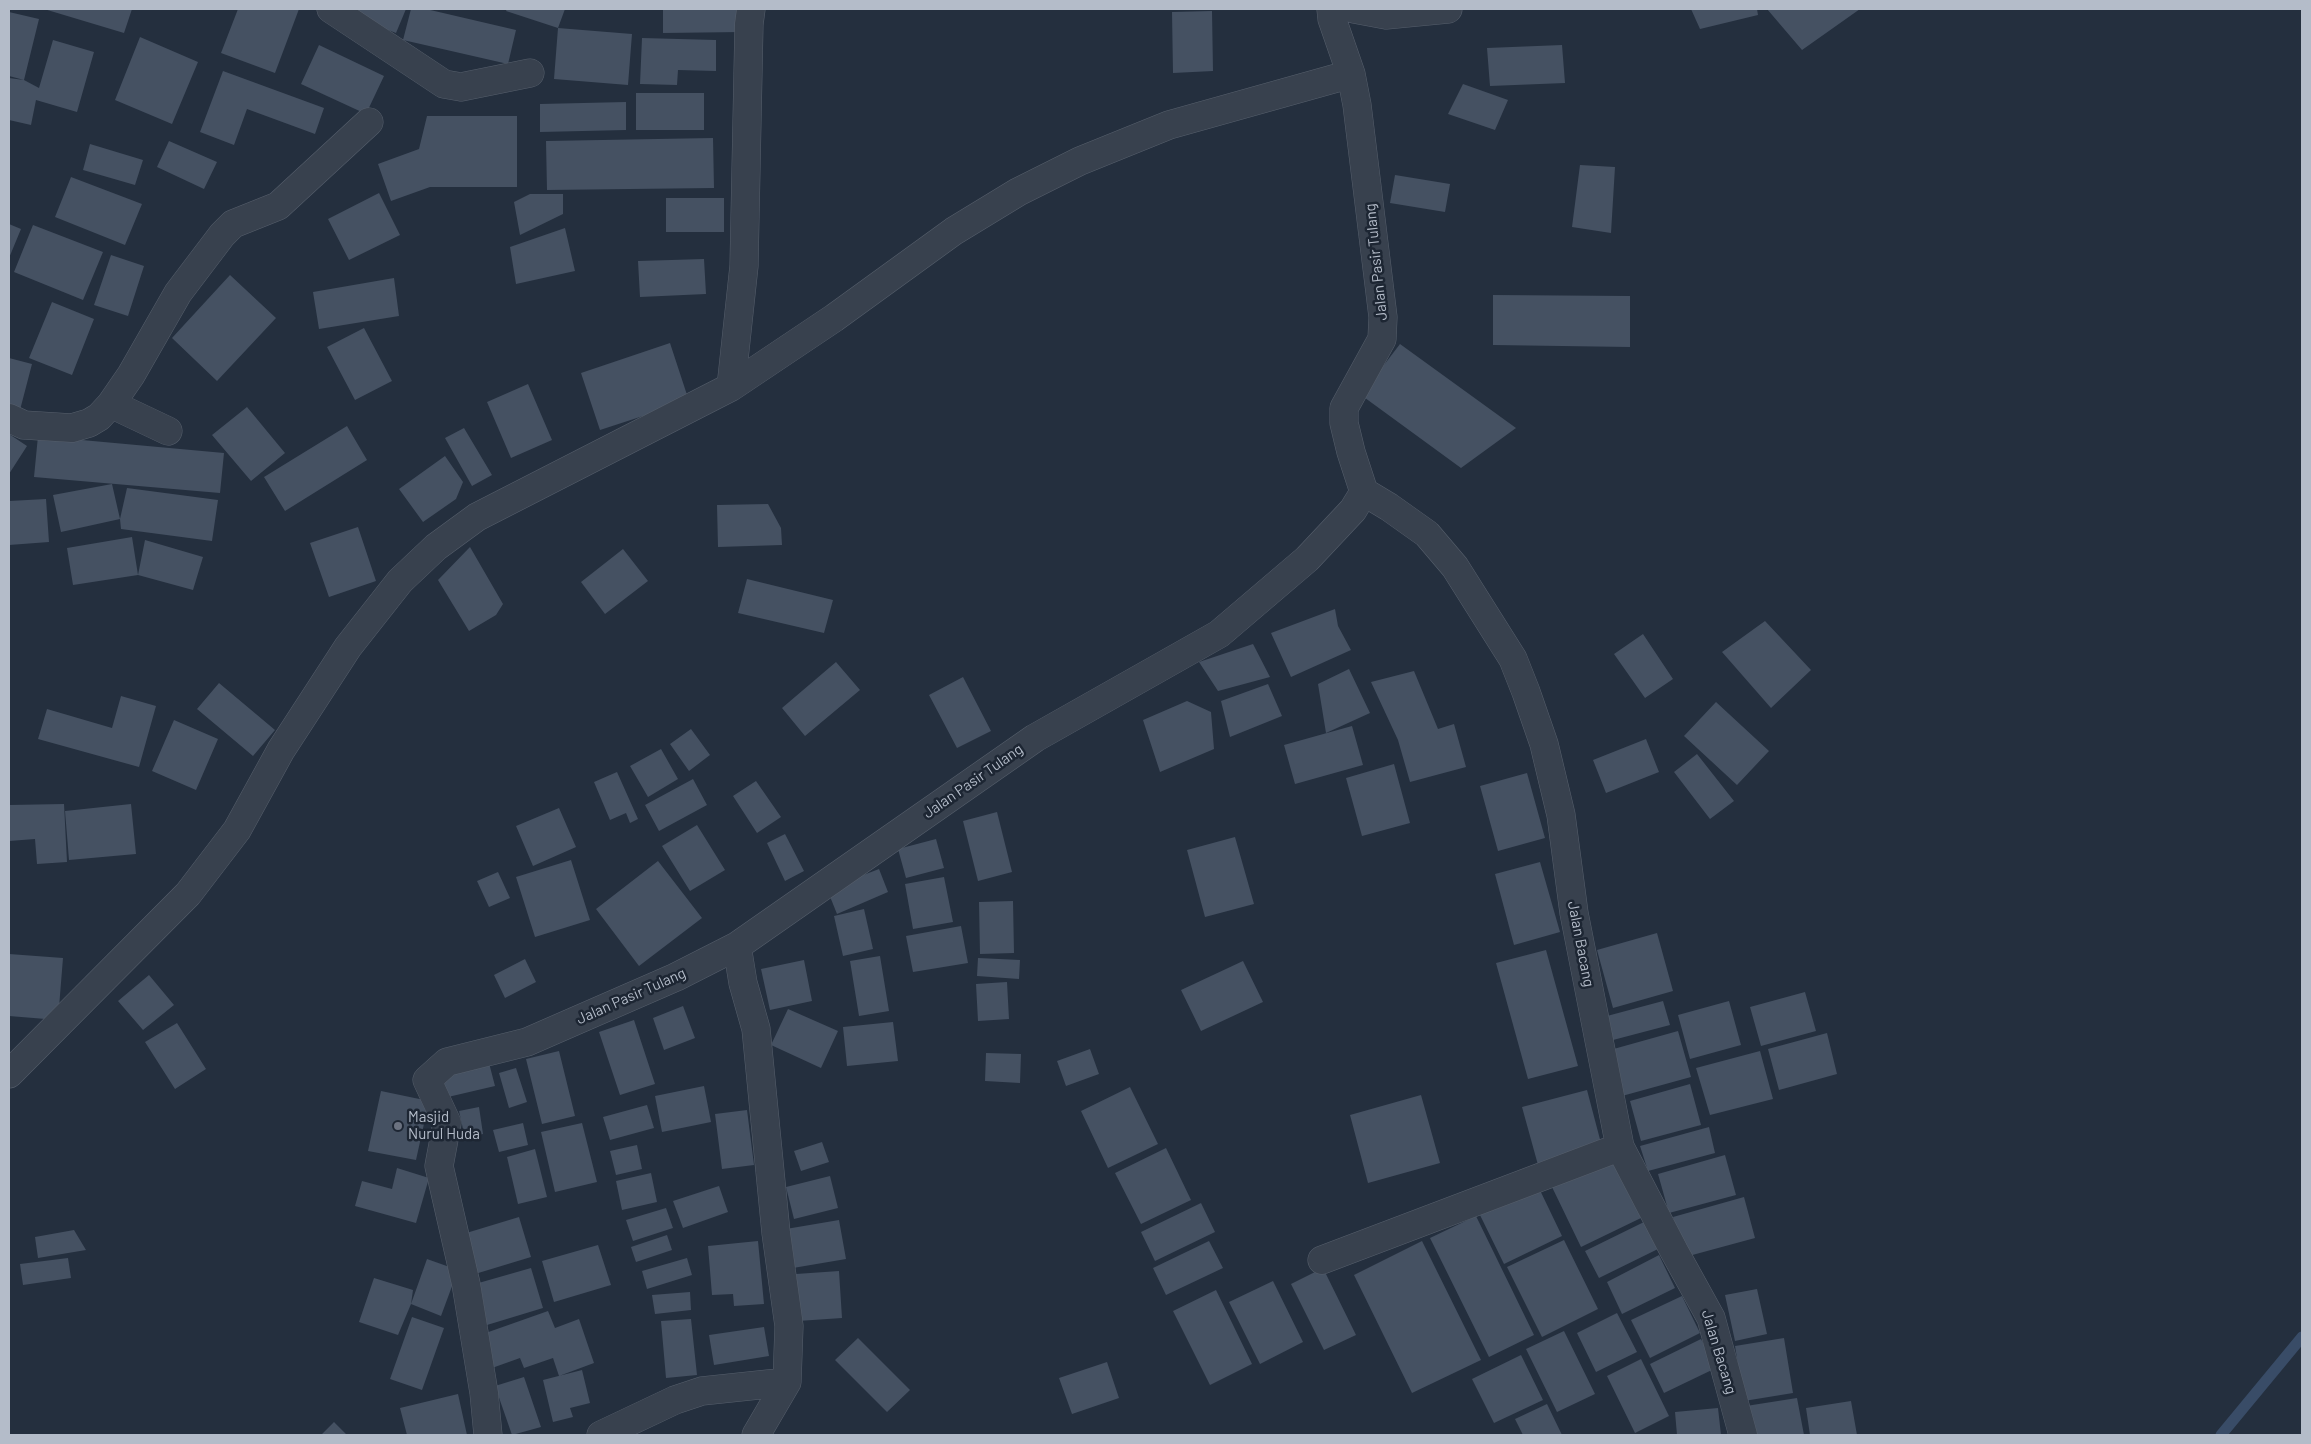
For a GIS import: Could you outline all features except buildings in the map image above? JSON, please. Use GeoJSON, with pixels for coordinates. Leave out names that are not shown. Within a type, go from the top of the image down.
{"type":"FeatureCollection","features":[{"type":"Feature","properties":{"kind":"street"},"geometry":{"type":"LineString","coordinates":[[331,9],[444,84],[461,86],[530,73]]}},
{"type":"Feature","properties":{"kind":"street"},"geometry":{"type":"LineString","coordinates":[[731,387],[744,266],[749,24],[751,9]]}},
{"type":"Feature","properties":{"kind":"street","name":"Jalan Pasir Tulang"},"geometry":{"type":"LineString","coordinates":[[488,1435],[484,1393],[466,1284],[439,1166],[446,1122],[427,1080],[447,1062],[527,1042],[676,977],[737,946],[1035,738],[1219,634],[1307,560],[1353,510],[1364,492],[1348,438],[1344,408],[1382,339],[1383,316],[1357,105],[1351,74],[1332,19],[1331,9]]}},
{"type":"Feature","properties":{"kind":"street"},"geometry":{"type":"LineString","coordinates":[[1354,9],[1386,15],[1448,9]]}},
{"type":"Feature","properties":{"kind":"street"},"geometry":{"type":"LineString","coordinates":[[9,1074],[188,894],[237,830],[281,750],[348,647],[400,581],[436,547],[477,517],[731,387],[834,318],[954,231],[1018,192],[1071,165],[1169,124],[1351,74]]}},
{"type":"Feature","properties":{"kind":"street"},"geometry":{"type":"LineString","coordinates":[[9,418],[24,425],[72,428],[89,422],[111,404],[178,293],[222,235],[233,224],[278,206],[370,122]]}},
{"type":"Feature","properties":{"kind":"street"},"geometry":{"type":"LineString","coordinates":[[111,404],[168,431]]}},
{"type":"Feature","properties":{"kind":"street","name":"Jalan Bacang"},"geometry":{"type":"LineString","coordinates":[[1364,492],[1427,534],[1455,566],[1513,659],[1544,744],[1561,815],[1574,913],[1620,1147],[1711,1318],[1743,1435]]}},
{"type":"Feature","properties":{"kind":"street"},"geometry":{"type":"LineString","coordinates":[[737,946],[743,983],[756,1029],[776,1233],[789,1326],[787,1382],[756,1435]]}},
{"type":"Feature","properties":{"kind":"street"},"geometry":{"type":"LineString","coordinates":[[9,1043],[41,1042]]}},
{"type":"Feature","properties":{"kind":"street"},"geometry":{"type":"LineString","coordinates":[[1322,1260],[1620,1147]]}},
{"type":"Feature","properties":{"kind":"street"},"geometry":{"type":"LineString","coordinates":[[600,1435],[675,1400],[702,1391],[787,1382]]}},
{"type":"Feature","properties":{"kind":"waterway"},"geometry":{"type":"LineString","coordinates":[[2221,1435],[2302,1337]]}},
{"type":"Feature","properties":{"kind":"place","name":"Masjid Nurul Huda"},"geometry":{"type":"Point","coordinates":[398,1126]}}]}
